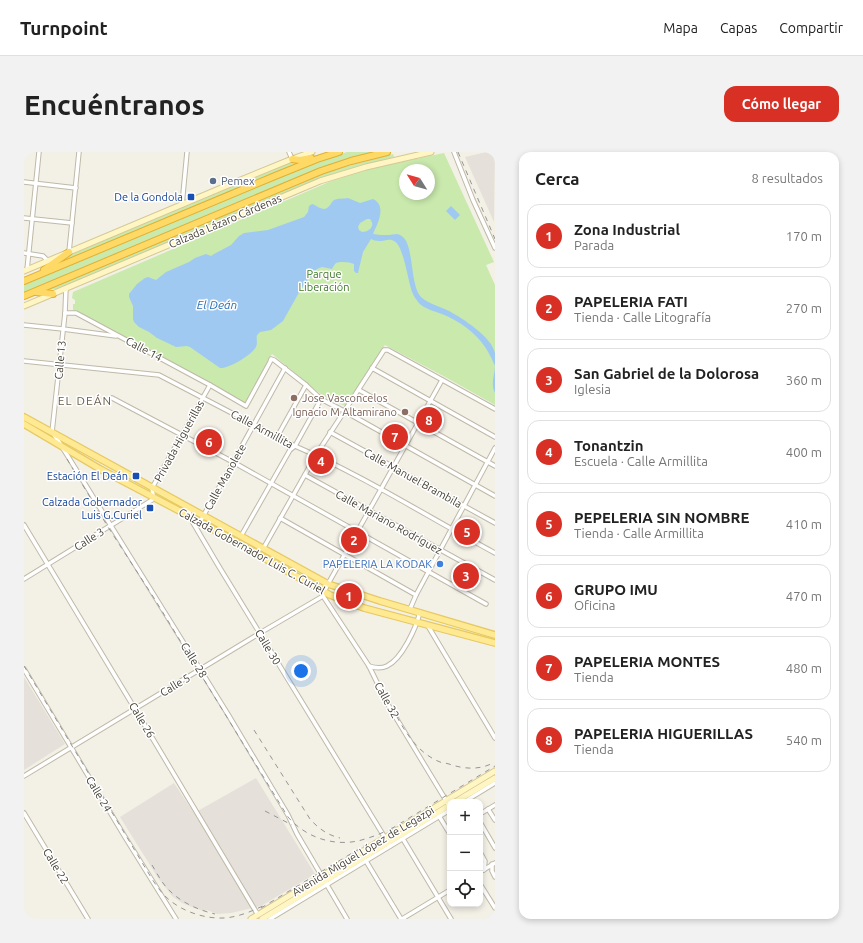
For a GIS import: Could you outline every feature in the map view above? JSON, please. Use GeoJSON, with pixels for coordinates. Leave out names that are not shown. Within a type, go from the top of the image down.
{"type":"FeatureCollection","features":[{"type":"Feature","properties":{"kind":"highway","name":"Calzada Lázaro Cárdenas"},"geometry":{"type":"LineString","coordinates":[[24,281],[275,176],[339,152]]}},
{"type":"Feature","properties":{"kind":"highway","name":"Calzada Lázaro Cárdenas"},"geometry":{"type":"LineString","coordinates":[[24,296],[315,174],[352,161],[387,152]]}},
{"type":"Feature","properties":{"kind":"highway"},"geometry":{"type":"LineString","coordinates":[[292,159],[300,160],[330,155]]}},
{"type":"Feature","properties":{"kind":"highway"},"geometry":{"type":"LineString","coordinates":[[35,277],[69,252]]}},
{"type":"Feature","properties":{"kind":"highway"},"geometry":{"type":"LineString","coordinates":[[34,292],[53,294]]}},
{"type":"Feature","properties":{"kind":"main road"},"geometry":{"type":"LineString","coordinates":[[25,270],[312,152]]}},
{"type":"Feature","properties":{"kind":"main road","name":"Calzada Lázaro Cárdenas"},"geometry":{"type":"LineString","coordinates":[[24,306],[320,181],[346,172],[431,152]]}},
{"type":"Feature","properties":{"kind":"main road","name":"Calzada Gobernador Luis C. Curiel"},"geometry":{"type":"LineString","coordinates":[[24,417],[328,584],[495,635]]}},
{"type":"Feature","properties":{"kind":"main road","name":"Calzada Gobernador Luis C. Curiel"},"geometry":{"type":"LineString","coordinates":[[24,424],[100,469],[200,522],[323,594],[364,608],[495,643]]}},
{"type":"Feature","properties":{"kind":"main road","name":"Avenida Miguel López de Legazpi"},"geometry":{"type":"LineString","coordinates":[[458,799],[495,771]]}},
{"type":"Feature","properties":{"kind":"main road"},"geometry":{"type":"LineString","coordinates":[[460,799],[495,778]]}},
{"type":"Feature","properties":{"kind":"main road","name":"Avenida Miguel López de Legazpi"},"geometry":{"type":"LineString","coordinates":[[251,919],[260,918],[447,807]]}},
{"type":"Feature","properties":{"kind":"street"},"geometry":{"type":"LineString","coordinates":[[25,270],[29,254],[39,152]]}},
{"type":"Feature","properties":{"kind":"street"},"geometry":{"type":"LineString","coordinates":[[69,252],[79,152],[74,152]]}},
{"type":"Feature","properties":{"kind":"street"},"geometry":{"type":"LineString","coordinates":[[182,205],[187,152]]}},
{"type":"Feature","properties":{"kind":"street"},"geometry":{"type":"LineString","coordinates":[[289,152],[292,159]]}},
{"type":"Feature","properties":{"kind":"street"},"geometry":{"type":"LineString","coordinates":[[454,152],[473,200],[495,248]]}},
{"type":"Feature","properties":{"kind":"street"},"geometry":{"type":"LineString","coordinates":[[24,182],[76,188]]}},
{"type":"Feature","properties":{"kind":"street"},"geometry":{"type":"LineString","coordinates":[[24,218],[72,223]]}},
{"type":"Feature","properties":{"kind":"street"},"geometry":{"type":"LineString","coordinates":[[24,253],[43,256],[48,261]]}},
{"type":"Feature","properties":{"kind":"street","name":"Calle 13"},"geometry":{"type":"LineString","coordinates":[[52,432],[65,313],[66,288]]}},
{"type":"Feature","properties":{"kind":"street"},"geometry":{"type":"LineString","coordinates":[[65,313],[76,313],[119,336]]}},
{"type":"Feature","properties":{"kind":"street","name":"Calle 14"},"geometry":{"type":"LineString","coordinates":[[24,325],[119,336],[246,406],[271,359],[285,368]]}},
{"type":"Feature","properties":{"kind":"street"},"geometry":{"type":"LineString","coordinates":[[263,549],[316,455],[383,351],[388,350],[495,409]]}},
{"type":"Feature","properties":{"kind":"street","name":"Calle Armillita"},"geometry":{"type":"LineString","coordinates":[[24,361],[159,375],[277,437],[316,455],[381,489],[452,530],[495,552]]}},
{"type":"Feature","properties":{"kind":"street"},"geometry":{"type":"LineString","coordinates":[[285,368],[321,399],[495,496]]}},
{"type":"Feature","properties":{"kind":"street","name":"Calle Manolete"},"geometry":{"type":"LineString","coordinates":[[200,522],[285,368]]}},
{"type":"Feature","properties":{"kind":"street"},"geometry":{"type":"LineString","coordinates":[[372,368],[495,437]]}},
{"type":"Feature","properties":{"kind":"street"},"geometry":{"type":"LineString","coordinates":[[323,594],[442,380]]}},
{"type":"Feature","properties":{"kind":"street","name":"Privada Higuerillas"},"geometry":{"type":"LineString","coordinates":[[153,497],[152,488],[210,385]]}},
{"type":"Feature","properties":{"kind":"street"},"geometry":{"type":"LineString","coordinates":[[277,437],[306,385]]}},
{"type":"Feature","properties":{"kind":"street"},"geometry":{"type":"LineString","coordinates":[[359,390],[495,466]]}},
{"type":"Feature","properties":{"kind":"street"},"geometry":{"type":"LineString","coordinates":[[112,398],[233,462],[486,604]]}},
{"type":"Feature","properties":{"kind":"street"},"geometry":{"type":"LineString","coordinates":[[241,536],[290,450],[295,446],[321,399]]}},
{"type":"Feature","properties":{"kind":"street","name":"Calle 28"},"geometry":{"type":"LineString","coordinates":[[52,432],[288,815],[297,834],[347,919]]}},
{"type":"Feature","properties":{"kind":"street","name":"Calle Manuel Brambila"},"geometry":{"type":"LineString","coordinates":[[330,432],[495,523]]}},
{"type":"Feature","properties":{"kind":"street"},"geometry":{"type":"LineString","coordinates":[[410,610],[428,572],[495,448]]}},
{"type":"Feature","properties":{"kind":"street","name":"Calle Mariano Rodríguez"},"geometry":{"type":"LineString","coordinates":[[305,475],[440,551],[495,580]]}},
{"type":"Feature","properties":{"kind":"street","name":"Calle 3"},"geometry":{"type":"LineString","coordinates":[[24,579],[150,502],[153,497]]}},
{"type":"Feature","properties":{"kind":"street","name":"Calle 30"},"geometry":{"type":"LineString","coordinates":[[187,506],[191,517],[218,565],[388,842]]}},
{"type":"Feature","properties":{"kind":"street"},"geometry":{"type":"LineString","coordinates":[[280,518],[416,595]]}},
{"type":"Feature","properties":{"kind":"street","name":"Calle 26"},"geometry":{"type":"LineString","coordinates":[[24,525],[260,918]]}},
{"type":"Feature","properties":{"kind":"street","name":"Calle 5"},"geometry":{"type":"LineString","coordinates":[[24,776],[323,594]]}},
{"type":"Feature","properties":{"kind":"street","name":"Calle 32"},"geometry":{"type":"LineString","coordinates":[[323,594],[369,666],[387,703],[447,803]]}},
{"type":"Feature","properties":{"kind":"street"},"geometry":{"type":"LineString","coordinates":[[369,666],[381,668],[394,661],[410,638],[420,612]]}},
{"type":"Feature","properties":{"kind":"street"},"geometry":{"type":"LineString","coordinates":[[427,624],[495,738]]}},
{"type":"Feature","properties":{"kind":"street","name":"Calle 24"},"geometry":{"type":"LineString","coordinates":[[24,669],[176,919]]}},
{"type":"Feature","properties":{"kind":"street"},"geometry":{"type":"LineString","coordinates":[[469,799],[495,783]]}},
{"type":"Feature","properties":{"kind":"street"},"geometry":{"type":"LineString","coordinates":[[483,812],[495,804]]}},
{"type":"Feature","properties":{"kind":"street"},"geometry":{"type":"LineString","coordinates":[[488,809],[495,820]]}},
{"type":"Feature","properties":{"kind":"street","name":"Calle 22"},"geometry":{"type":"LineString","coordinates":[[24,813],[88,919]]}},
{"type":"Feature","properties":{"kind":"street"},"geometry":{"type":"LineString","coordinates":[[437,813],[447,828]]}},
{"type":"Feature","properties":{"kind":"street","name":"Avenida Miguel López de Legazpi"},"geometry":{"type":"LineString","coordinates":[[270,919],[324,881],[366,861],[388,842],[403,839],[437,813]]}},
{"type":"Feature","properties":{"kind":"street"},"geometry":{"type":"LineString","coordinates":[[483,827],[495,848]]}},
{"type":"Feature","properties":{"kind":"street"},"geometry":{"type":"LineString","coordinates":[[403,839],[451,919]]}},
{"type":"Feature","properties":{"kind":"street"},"geometry":{"type":"LineString","coordinates":[[483,857],[485,861],[483,868]]}},
{"type":"Feature","properties":{"kind":"street"},"geometry":{"type":"LineString","coordinates":[[366,861],[401,919],[447,892]]}},
{"type":"Feature","properties":{"kind":"street"},"geometry":{"type":"LineString","coordinates":[[483,870],[494,863]]}},
{"type":"Feature","properties":{"kind":"street"},"geometry":{"type":"LineString","coordinates":[[494,863],[492,870],[495,877]]}},
{"type":"Feature","properties":{"kind":"street"},"geometry":{"type":"LineString","coordinates":[[483,889],[495,908]]}},
{"type":"Feature","properties":{"kind":"shaded area"},"geometry":{"type":"Polygon","coordinates":[[[487,152],[495,152],[494,222],[465,157],[487,152]]]}},
{"type":"Feature","properties":{"kind":"shaded area"},"geometry":{"type":"Polygon","coordinates":[[[24,677],[65,744],[24,770],[24,677]]]}},
{"type":"Feature","properties":{"kind":"shaded area"},"geometry":{"type":"Polygon","coordinates":[[[256,778],[315,874],[261,906],[231,913],[217,914],[207,910],[204,911],[197,909],[182,903],[172,896],[158,878],[120,817],[174,783],[194,813],[256,778]]]}},
{"type":"Feature","properties":{"kind":"green space"},"geometry":{"type":"Polygon","coordinates":[[[347,152],[376,152],[24,294],[24,285],[311,164],[347,152]]]}},
{"type":"Feature","properties":{"kind":"green space","name":"Parque Liberación"},"geometry":{"type":"Polygon","coordinates":[[[444,153],[494,262],[486,265],[495,285],[495,405],[385,345],[345,406],[323,396],[272,354],[245,404],[73,310],[75,300],[72,298],[73,292],[329,182],[368,169],[444,153]]]}},
{"type":"Feature","properties":{"kind":"green space"},"geometry":{"type":"Polygon","coordinates":[[[393,154],[394,157],[318,179],[60,289],[47,289],[316,176],[393,154]]]}},
{"type":"Feature","properties":{"kind":"green space"},"geometry":{"type":"Polygon","coordinates":[[[290,163],[302,163],[51,268],[72,254],[290,163]]]}},
{"type":"Feature","properties":{"kind":"water","name":"El Deán"},"geometry":{"type":"Polygon","coordinates":[[[348,198],[360,203],[373,199],[377,202],[380,206],[380,215],[373,234],[397,234],[405,239],[408,245],[417,291],[421,297],[455,314],[483,335],[493,347],[495,353],[495,366],[485,347],[471,332],[454,320],[426,308],[418,302],[413,295],[400,250],[397,244],[391,240],[379,241],[371,239],[363,252],[358,273],[354,271],[354,264],[345,262],[336,263],[332,269],[322,267],[317,269],[301,289],[283,321],[271,330],[260,332],[257,335],[257,346],[250,354],[234,364],[224,368],[220,368],[190,347],[176,347],[157,338],[139,327],[134,322],[133,306],[129,294],[137,284],[145,278],[148,277],[156,280],[166,272],[195,258],[206,254],[211,256],[231,245],[244,233],[268,230],[304,217],[308,212],[309,206],[312,204],[324,209],[334,200],[348,198]],[[370,219],[360,223],[358,227],[359,230],[365,232],[371,228],[372,222],[370,219]]]}},
{"type":"Feature","properties":{"kind":"water"},"geometry":{"type":"Polygon","coordinates":[[[451,206],[460,215],[455,220],[446,211],[451,206]]]}},
{"type":"Feature","properties":{"kind":"water"},"geometry":{"type":"Polygon","coordinates":[[[495,366],[495,393],[493,382],[495,366]]]}},
{"type":"Feature","properties":{"kind":"railway"},"geometry":{"type":"LineString","coordinates":[[458,152],[495,239]]}},
{"type":"Feature","properties":{"kind":"railway"},"geometry":{"type":"LineString","coordinates":[[67,459],[288,817],[304,831],[324,840],[334,842],[355,842],[387,831],[394,827]]}},
{"type":"Feature","properties":{"kind":"railway"},"geometry":{"type":"LineString","coordinates":[[24,666],[152,879],[165,896],[185,910],[216,918],[240,915],[265,905]]}},
{"type":"Feature","properties":{"kind":"railway"},"geometry":{"type":"LineString","coordinates":[[383,690],[399,721],[412,741],[430,757],[440,762],[465,768],[476,768],[491,764]]}},
{"type":"Feature","properties":{"kind":"railway"},"geometry":{"type":"LineString","coordinates":[[254,730],[310,819],[323,831],[340,838]]}},
{"type":"Feature","properties":{"kind":"railway"},"geometry":{"type":"LineString","coordinates":[[391,829],[495,766]]}},
{"type":"Feature","properties":{"kind":"railway"},"geometry":{"type":"LineString","coordinates":[[265,811],[292,825]]}},
{"type":"Feature","properties":{"kind":"railway"},"geometry":{"type":"LineString","coordinates":[[261,908],[372,841]]}},
{"type":"Feature","properties":{"kind":"railway"},"geometry":{"type":"LineString","coordinates":[[152,865],[161,880],[178,898],[196,908],[215,914]]}},
{"type":"Feature","properties":{"kind":"place","name":"Pemex"},"geometry":{"type":"Point","coordinates":[213,181]}},
{"type":"Feature","properties":{"kind":"place","name":"De la Gondola"},"geometry":{"type":"Point","coordinates":[191,197]}},
{"type":"Feature","properties":{"kind":"place","name":"Jose Vasconcelos"},"geometry":{"type":"Point","coordinates":[294,398]}},
{"type":"Feature","properties":{"kind":"place","name":"Ignacio M Altamirano"},"geometry":{"type":"Point","coordinates":[405,412]}},
{"type":"Feature","properties":{"kind":"place","name":"PAPELERIA HIGUERILLAS"},"geometry":{"type":"Point","coordinates":[429,420]}},
{"type":"Feature","properties":{"kind":"place","name":"PAPELERIA MONTES"},"geometry":{"type":"Point","coordinates":[395,437]}},
{"type":"Feature","properties":{"kind":"place","name":"GRUPO IMU"},"geometry":{"type":"Point","coordinates":[209,442]}},
{"type":"Feature","properties":{"kind":"place","name":"Tonantzin"},"geometry":{"type":"Point","coordinates":[321,461]}},
{"type":"Feature","properties":{"kind":"place","name":"Estación El Deán"},"geometry":{"type":"Point","coordinates":[136,476]}},
{"type":"Feature","properties":{"kind":"place","name":"Calzada Gobernador Luis G.Curiel"},"geometry":{"type":"Point","coordinates":[150,508]}},
{"type":"Feature","properties":{"kind":"place","name":"PEPELERIA SIN NOMBRE"},"geometry":{"type":"Point","coordinates":[467,532]}},
{"type":"Feature","properties":{"kind":"place","name":"PAPELERIA FATI"},"geometry":{"type":"Point","coordinates":[354,540]}},
{"type":"Feature","properties":{"kind":"place","name":"PAPELERIA LA KODAK"},"geometry":{"type":"Point","coordinates":[440,564]}},
{"type":"Feature","properties":{"kind":"place","name":"San Gabriel de la Dolorosa"},"geometry":{"type":"Point","coordinates":[466,576]}},
{"type":"Feature","properties":{"kind":"place","name":"Zona Industrial"},"geometry":{"type":"Point","coordinates":[349,596]}},
{"type":"Feature","properties":{"kind":"district","name":"EL DEÁN"},"geometry":{"type":"Point","coordinates":[85,401]}}]}
